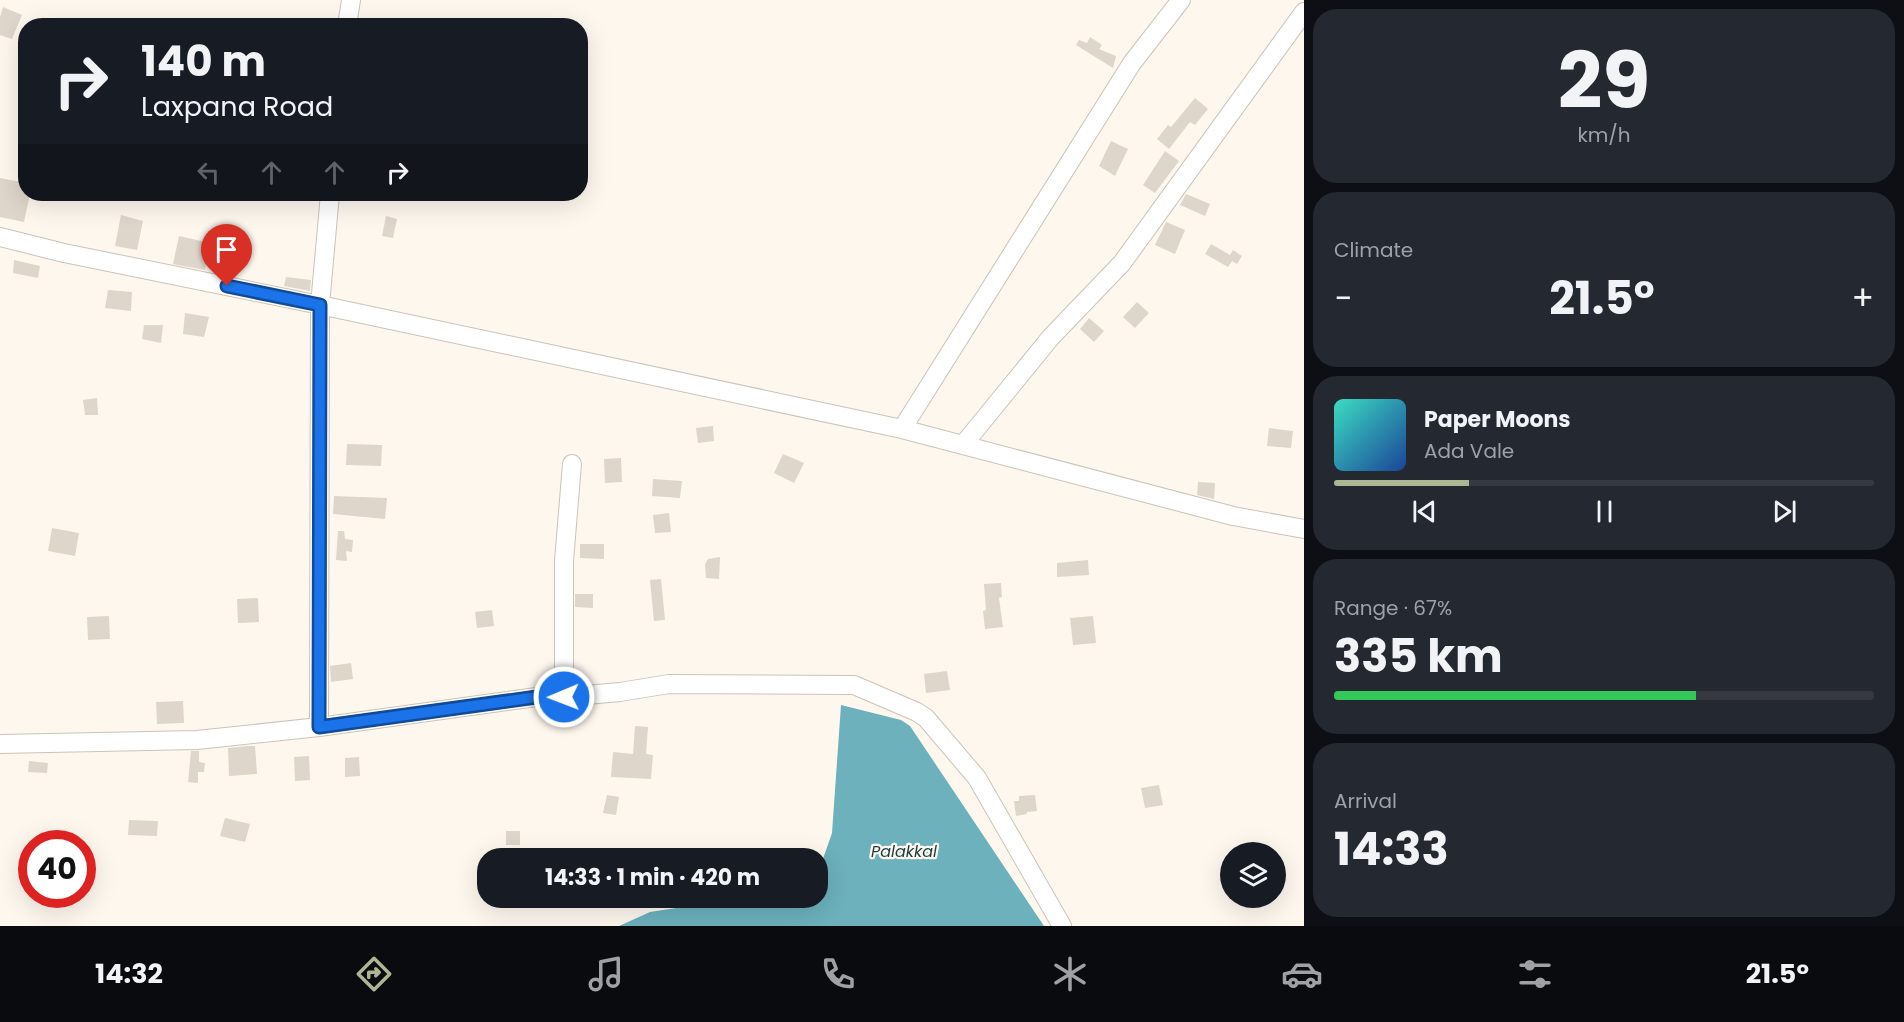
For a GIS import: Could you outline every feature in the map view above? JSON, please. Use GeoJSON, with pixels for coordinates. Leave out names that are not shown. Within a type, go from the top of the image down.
{"type":"FeatureCollection","features":[{"type":"Feature","properties":{"kind":"street"},"geometry":{"type":"LineString","coordinates":[[348,18],[351,0]]}},
{"type":"Feature","properties":{"kind":"street"},"geometry":{"type":"LineString","coordinates":[[902,429],[1132,63],[1181,0]]}},
{"type":"Feature","properties":{"kind":"street"},"geometry":{"type":"LineString","coordinates":[[963,445],[1051,337],[1122,263],[1304,12]]}},
{"type":"Feature","properties":{"kind":"street"},"geometry":{"type":"LineString","coordinates":[[319,727],[320,305],[329,201]]}},
{"type":"Feature","properties":{"kind":"street"},"geometry":{"type":"LineString","coordinates":[[0,237],[64,253],[902,429],[1233,516],[1304,529]]}},
{"type":"Feature","properties":{"kind":"street"},"geometry":{"type":"LineString","coordinates":[[564,697],[564,561],[572,464]]}},
{"type":"Feature","properties":{"kind":"street"},"geometry":{"type":"LineString","coordinates":[[0,744],[197,740],[319,727],[544,696],[564,697],[620,692],[669,684],[854,685],[919,714],[977,778],[1062,926]]}},
{"type":"Feature","properties":{"kind":"water","name":"Palakkal"},"geometry":{"type":"Polygon","coordinates":[[[841,705],[901,720],[910,726],[1044,926],[619,926],[650,912],[676,908],[828,908],[827,848],[832,833],[841,705]]]}},
{"type":"Feature","properties":{"kind":"building"},"geometry":{"type":"Polygon","coordinates":[[[3,7],[22,15],[18,18],[18,25],[12,39],[0,35],[0,17],[3,7]]]}},
{"type":"Feature","properties":{"kind":"building"},"geometry":{"type":"Polygon","coordinates":[[[1090,37],[1102,45],[1099,49],[1116,56],[1113,68],[1076,45],[1079,40],[1087,43],[1090,37]]]}},
{"type":"Feature","properties":{"kind":"building"},"geometry":{"type":"Polygon","coordinates":[[[1195,98],[1208,109],[1195,125],[1190,122],[1169,149],[1157,139],[1168,125],[1171,127],[1195,98]]]}},
{"type":"Feature","properties":{"kind":"building"},"geometry":{"type":"Polygon","coordinates":[[[1111,141],[1128,149],[1115,176],[1099,166],[1111,141]]]}},
{"type":"Feature","properties":{"kind":"building"},"geometry":{"type":"Polygon","coordinates":[[[1165,151],[1179,161],[1155,193],[1143,185],[1165,151]]]}},
{"type":"Feature","properties":{"kind":"building"},"geometry":{"type":"Polygon","coordinates":[[[0,178],[18,181],[18,201],[28,201],[24,222],[0,217],[0,178]]]}},
{"type":"Feature","properties":{"kind":"building"},"geometry":{"type":"Polygon","coordinates":[[[1186,194],[1210,204],[1205,216],[1180,205],[1186,194]]]}},
{"type":"Feature","properties":{"kind":"building"},"geometry":{"type":"Polygon","coordinates":[[[121,215],[143,221],[137,250],[115,246],[121,215]]]}},
{"type":"Feature","properties":{"kind":"building"},"geometry":{"type":"Polygon","coordinates":[[[386,216],[397,219],[393,238],[382,236],[386,216]]]}},
{"type":"Feature","properties":{"kind":"building"},"geometry":{"type":"Polygon","coordinates":[[[1166,222],[1185,230],[1175,254],[1155,245],[1166,222]]]}},
{"type":"Feature","properties":{"kind":"building"},"geometry":{"type":"Polygon","coordinates":[[[179,236],[223,246],[224,241],[236,241],[235,259],[207,257],[205,270],[173,264],[179,236]]]}},
{"type":"Feature","properties":{"kind":"building"},"geometry":{"type":"Polygon","coordinates":[[[1211,244],[1230,255],[1233,250],[1242,256],[1237,264],[1232,261],[1228,267],[1205,254],[1211,244]]]}},
{"type":"Feature","properties":{"kind":"building"},"geometry":{"type":"Polygon","coordinates":[[[14,260],[40,266],[38,278],[13,273],[14,260]]]}},
{"type":"Feature","properties":{"kind":"building"},"geometry":{"type":"Polygon","coordinates":[[[286,277],[311,280],[310,291],[284,286],[286,277]]]}},
{"type":"Feature","properties":{"kind":"building"},"geometry":{"type":"Polygon","coordinates":[[[108,290],[132,292],[131,311],[105,308],[108,290]]]}},
{"type":"Feature","properties":{"kind":"building"},"geometry":{"type":"Polygon","coordinates":[[[1137,302],[1149,313],[1135,328],[1123,317],[1137,302]]]}},
{"type":"Feature","properties":{"kind":"building"},"geometry":{"type":"Polygon","coordinates":[[[185,313],[209,317],[204,337],[183,334],[185,313]]]}},
{"type":"Feature","properties":{"kind":"building"},"geometry":{"type":"Polygon","coordinates":[[[1089,318],[1104,331],[1094,342],[1080,329],[1089,318]]]}},
{"type":"Feature","properties":{"kind":"building"},"geometry":{"type":"Polygon","coordinates":[[[144,325],[163,325],[161,343],[142,339],[144,325]]]}},
{"type":"Feature","properties":{"kind":"building"},"geometry":{"type":"Polygon","coordinates":[[[97,398],[98,415],[85,415],[83,400],[97,398]]]}},
{"type":"Feature","properties":{"kind":"building"},"geometry":{"type":"Polygon","coordinates":[[[713,426],[714,441],[698,443],[696,428],[713,426]]]}},
{"type":"Feature","properties":{"kind":"building"},"geometry":{"type":"Polygon","coordinates":[[[1269,428],[1293,431],[1291,448],[1267,446],[1269,428]]]}},
{"type":"Feature","properties":{"kind":"building"},"geometry":{"type":"Polygon","coordinates":[[[347,444],[382,445],[381,466],[346,465],[347,444]]]}},
{"type":"Feature","properties":{"kind":"building"},"geometry":{"type":"Polygon","coordinates":[[[783,454],[804,463],[794,483],[774,473],[783,454]]]}},
{"type":"Feature","properties":{"kind":"building"},"geometry":{"type":"Polygon","coordinates":[[[621,458],[622,482],[605,483],[604,459],[621,458]]]}},
{"type":"Feature","properties":{"kind":"building"},"geometry":{"type":"Polygon","coordinates":[[[653,479],[682,481],[680,498],[652,496],[653,479]]]}},
{"type":"Feature","properties":{"kind":"building"},"geometry":{"type":"Polygon","coordinates":[[[1198,482],[1215,483],[1214,499],[1197,495],[1198,482]]]}},
{"type":"Feature","properties":{"kind":"building"},"geometry":{"type":"Polygon","coordinates":[[[334,496],[387,498],[385,519],[333,514],[334,496]]]}},
{"type":"Feature","properties":{"kind":"building"},"geometry":{"type":"Polygon","coordinates":[[[669,513],[671,532],[655,533],[653,515],[669,513]]]}},
{"type":"Feature","properties":{"kind":"building"},"geometry":{"type":"Polygon","coordinates":[[[52,528],[79,533],[75,556],[48,551],[52,528]]]}},
{"type":"Feature","properties":{"kind":"building"},"geometry":{"type":"Polygon","coordinates":[[[338,531],[344,531],[345,539],[353,540],[352,552],[346,551],[347,561],[336,560],[338,531]]]}},
{"type":"Feature","properties":{"kind":"building"},"geometry":{"type":"Polygon","coordinates":[[[580,544],[604,544],[604,559],[580,558],[580,544]]]}},
{"type":"Feature","properties":{"kind":"building"},"geometry":{"type":"Polygon","coordinates":[[[720,557],[719,579],[706,578],[705,564],[708,559],[720,557]]]}},
{"type":"Feature","properties":{"kind":"building"},"geometry":{"type":"Polygon","coordinates":[[[1088,560],[1089,575],[1057,577],[1057,563],[1088,560]]]}},
{"type":"Feature","properties":{"kind":"building"},"geometry":{"type":"Polygon","coordinates":[[[661,579],[665,620],[654,621],[650,580],[661,579]]]}},
{"type":"Feature","properties":{"kind":"building"},"geometry":{"type":"Polygon","coordinates":[[[1001,583],[1002,597],[999,598],[1003,627],[985,629],[984,584],[1001,583]]]}},
{"type":"Feature","properties":{"kind":"building"},"geometry":{"type":"Polygon","coordinates":[[[575,594],[593,594],[593,608],[575,607],[575,594]]]}},
{"type":"Feature","properties":{"kind":"building"},"geometry":{"type":"Polygon","coordinates":[[[258,598],[259,622],[238,623],[237,599],[258,598]]]}},
{"type":"Feature","properties":{"kind":"building"},"geometry":{"type":"Polygon","coordinates":[[[492,610],[494,626],[477,628],[475,612],[492,610]]]}},
{"type":"Feature","properties":{"kind":"building"},"geometry":{"type":"Polygon","coordinates":[[[109,616],[110,639],[88,640],[87,617],[109,616]]]}},
{"type":"Feature","properties":{"kind":"building"},"geometry":{"type":"Polygon","coordinates":[[[1093,616],[1096,643],[1073,645],[1070,618],[1093,616]]]}},
{"type":"Feature","properties":{"kind":"building"},"geometry":{"type":"Polygon","coordinates":[[[351,663],[353,679],[331,682],[330,666],[351,663]]]}},
{"type":"Feature","properties":{"kind":"building"},"geometry":{"type":"Polygon","coordinates":[[[947,671],[950,690],[926,693],[924,674],[947,671]]]}},
{"type":"Feature","properties":{"kind":"building"},"geometry":{"type":"Polygon","coordinates":[[[183,701],[184,723],[157,724],[156,702],[183,701]]]}},
{"type":"Feature","properties":{"kind":"building"},"geometry":{"type":"Polygon","coordinates":[[[635,726],[648,727],[646,754],[653,755],[651,779],[611,777],[613,752],[633,754],[635,726]]]}},
{"type":"Feature","properties":{"kind":"building"},"geometry":{"type":"Polygon","coordinates":[[[255,746],[257,774],[229,776],[228,748],[255,746]]]}},
{"type":"Feature","properties":{"kind":"building"},"geometry":{"type":"Polygon","coordinates":[[[191,751],[199,751],[199,762],[205,763],[204,772],[198,772],[198,783],[188,782],[191,751]]]}},
{"type":"Feature","properties":{"kind":"building"},"geometry":{"type":"Polygon","coordinates":[[[309,756],[310,780],[295,781],[294,757],[309,756]]]}},
{"type":"Feature","properties":{"kind":"building"},"geometry":{"type":"Polygon","coordinates":[[[359,757],[360,776],[345,777],[345,758],[359,757]]]}},
{"type":"Feature","properties":{"kind":"building"},"geometry":{"type":"Polygon","coordinates":[[[29,761],[48,763],[47,773],[28,772],[29,761]]]}},
{"type":"Feature","properties":{"kind":"building"},"geometry":{"type":"Polygon","coordinates":[[[1159,785],[1163,805],[1145,808],[1141,788],[1159,785]]]}},
{"type":"Feature","properties":{"kind":"building"},"geometry":{"type":"Polygon","coordinates":[[[607,795],[619,797],[616,815],[603,813],[607,795]]]}},
{"type":"Feature","properties":{"kind":"building"},"geometry":{"type":"Polygon","coordinates":[[[1035,795],[1037,811],[1016,816],[1014,801],[1019,801],[1019,796],[1035,795]]]}},
{"type":"Feature","properties":{"kind":"building"},"geometry":{"type":"Polygon","coordinates":[[[225,818],[250,824],[245,842],[220,836],[225,818]]]}},
{"type":"Feature","properties":{"kind":"building"},"geometry":{"type":"Polygon","coordinates":[[[129,820],[158,821],[157,836],[128,835],[129,820]]]}},
{"type":"Feature","properties":{"kind":"building"},"geometry":{"type":"Polygon","coordinates":[[[506,831],[520,831],[520,845],[506,845],[506,831]]]}},
{"type":"Feature","properties":{"kind":"route"},"geometry":{"type":"LineString","coordinates":[[227,286],[320,305],[319,727],[544,696],[564,697]]}}]}
